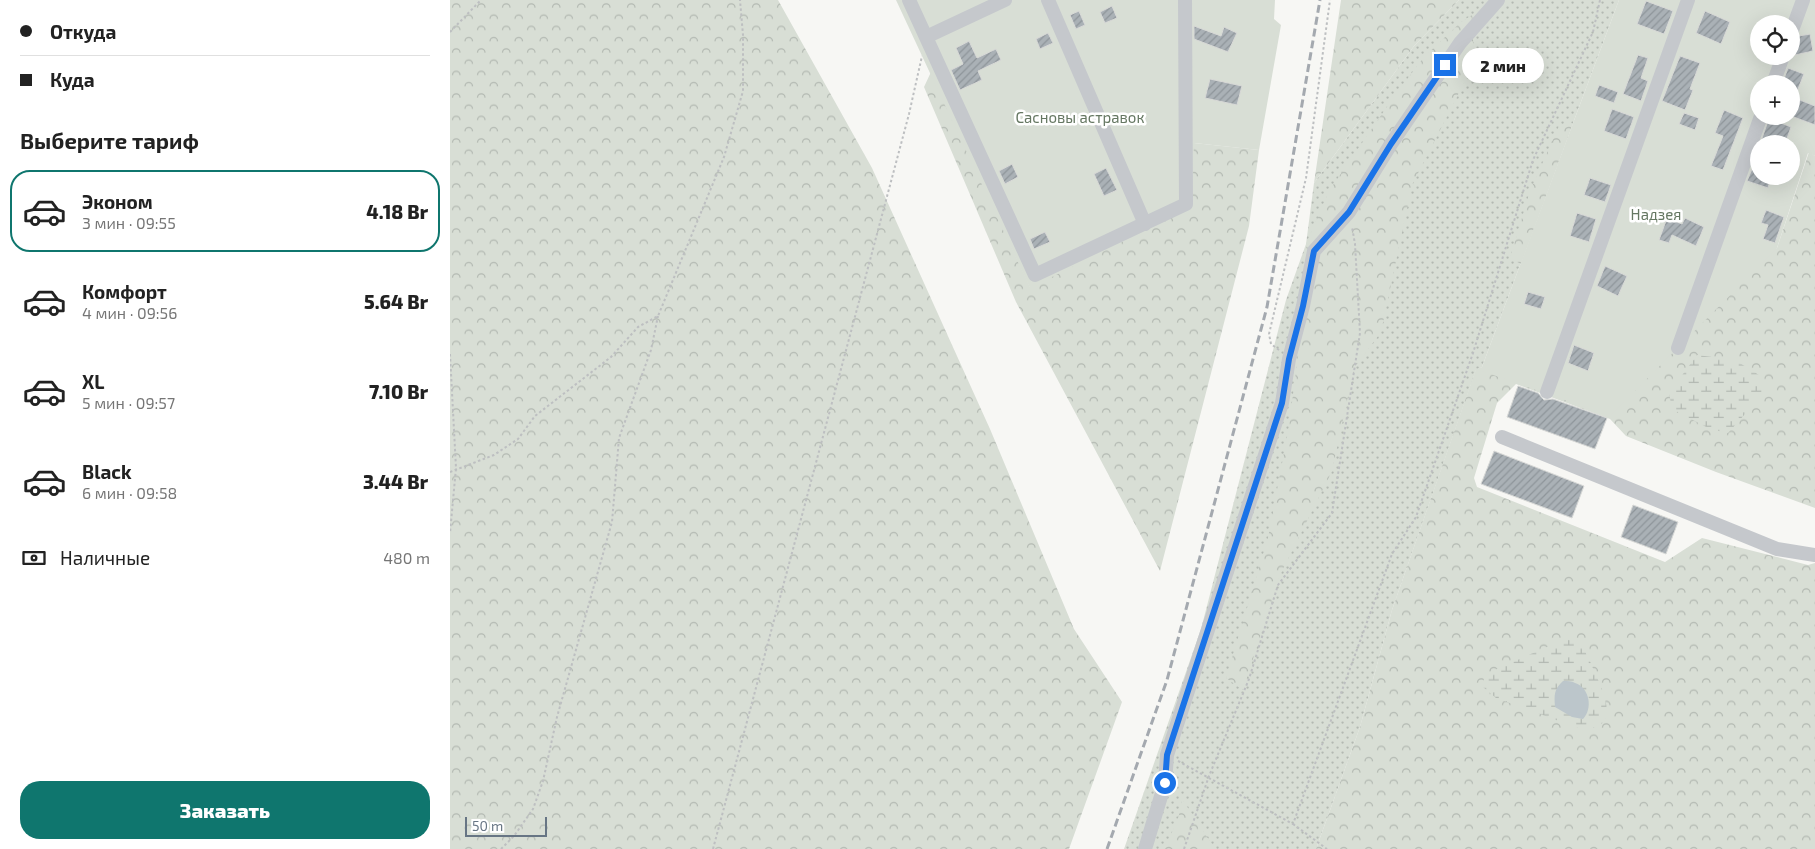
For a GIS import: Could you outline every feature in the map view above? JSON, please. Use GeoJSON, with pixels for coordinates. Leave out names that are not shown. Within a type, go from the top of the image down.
{"type":"FeatureCollection","features":[{"type":"Feature","properties":{"kind":"street"},"geometry":{"type":"LineString","coordinates":[[909,0],[1035,275],[1186,204],[1185,0]]}},
{"type":"Feature","properties":{"kind":"street"},"geometry":{"type":"LineString","coordinates":[[926,37],[1005,0]]}},
{"type":"Feature","properties":{"kind":"street"},"geometry":{"type":"LineString","coordinates":[[1048,0],[1145,224]]}},
{"type":"Feature","properties":{"kind":"street"},"geometry":{"type":"LineString","coordinates":[[1145,849],[1165,783],[1167,755],[1282,403],[1289,359],[1303,306],[1314,251],[1349,212],[1391,144],[1460,43],[1498,0]]}},
{"type":"Feature","properties":{"kind":"street"},"geometry":{"type":"LineString","coordinates":[[1547,392],[1688,0]]}},
{"type":"Feature","properties":{"kind":"street"},"geometry":{"type":"LineString","coordinates":[[1798,15],[1803,0]]}},
{"type":"Feature","properties":{"kind":"street"},"geometry":{"type":"LineString","coordinates":[[1678,348],[1758,125]]}},
{"type":"Feature","properties":{"kind":"street"},"geometry":{"type":"LineString","coordinates":[[1502,438],[1777,549],[1815,555]]}},
{"type":"Feature","properties":{"kind":"path"},"geometry":{"type":"LineString","coordinates":[[450,32],[481,0]]}},
{"type":"Feature","properties":{"kind":"path"},"geometry":{"type":"LineString","coordinates":[[501,849],[514,836],[533,809],[543,781],[556,716],[612,522],[619,438],[651,350],[658,316],[724,157],[743,91],[743,35],[740,0]]}},
{"type":"Feature","properties":{"kind":"path"},"geometry":{"type":"LineString","coordinates":[[1289,359],[1272,344],[1269,334],[1306,178],[1330,0]]}},
{"type":"Feature","properties":{"kind":"path"},"geometry":{"type":"LineString","coordinates":[[1293,824],[1392,554],[1416,517],[1473,353],[1534,160],[1593,32],[1600,0]]}},
{"type":"Feature","properties":{"kind":"path"},"geometry":{"type":"LineString","coordinates":[[713,849],[909,114],[926,37]]}},
{"type":"Feature","properties":{"kind":"path"},"geometry":{"type":"LineString","coordinates":[[1184,849],[1209,776],[1250,679],[1278,585],[1332,513],[1351,404],[1360,333],[1355,244],[1349,212]]}},
{"type":"Feature","properties":{"kind":"path"},"geometry":{"type":"LineString","coordinates":[[450,472],[456,468],[494,455],[518,439],[535,416],[611,357],[638,327],[658,316]]}},
{"type":"Feature","properties":{"kind":"path"},"geometry":{"type":"LineString","coordinates":[[450,354],[456,468],[450,532]]}},
{"type":"Feature","properties":{"kind":"path"},"geometry":{"type":"LineString","coordinates":[[1167,755],[1209,776],[1248,801],[1293,824],[1327,849]]}},
{"type":"Feature","properties":{"kind":"green space"},"geometry":{"type":"Polygon","coordinates":[[[450,0],[778,0],[872,168],[990,429],[1074,629],[1122,702],[1069,849],[450,849],[450,0]]]}},
{"type":"Feature","properties":{"kind":"green space","name":"Сасновы астравок"},"geometry":{"type":"Polygon","coordinates":[[[896,0],[1275,0],[1274,19],[1281,25],[1259,150],[1194,143],[1192,207],[1030,288],[896,0]]]}},
{"type":"Feature","properties":{"kind":"green space"},"geometry":{"type":"Polygon","coordinates":[[[1341,0],[1459,0],[1414,46],[1314,183],[1341,0]]]}},
{"type":"Feature","properties":{"kind":"green space"},"geometry":{"type":"Polygon","coordinates":[[[1459,0],[1619,0],[1482,367],[1476,370],[1392,610],[1360,727],[1316,849],[1124,849],[1201,629],[1286,300],[1306,244],[1314,183],[1414,46],[1459,0]]]}},
{"type":"Feature","properties":{"kind":"green space","name":"Надзея"},"geometry":{"type":"Polygon","coordinates":[[[1619,0],[1815,0],[1815,156],[1808,153],[1800,178],[1800,135],[1750,135],[1750,185],[1798,185],[1777,248],[1610,416],[1482,371],[1619,0]]]}},
{"type":"Feature","properties":{"kind":"green space"},"geometry":{"type":"Polygon","coordinates":[[[1472,15],[1475,33],[1467,77],[1412,185],[1381,332],[1354,368],[1332,471],[1280,575],[1243,690],[1226,678],[1268,538],[1289,426],[1298,355],[1316,269],[1306,244],[1329,191],[1395,95],[1424,57],[1461,22],[1472,15]]]}},
{"type":"Feature","properties":{"kind":"green space"},"geometry":{"type":"Polygon","coordinates":[[[931,72],[1030,287],[1194,143],[1259,150],[1249,226],[1160,571],[1016,302],[924,87],[931,72]]]}},
{"type":"Feature","properties":{"kind":"green space"},"geometry":{"type":"Polygon","coordinates":[[[1573,123],[1521,264],[1510,258],[1530,191],[1559,126],[1573,123]]]}},
{"type":"Feature","properties":{"kind":"green space"},"geometry":{"type":"Polygon","coordinates":[[[1809,152],[1815,156],[1815,508],[1716,472],[1626,436],[1610,419],[1516,384],[1497,403],[1474,478],[1477,487],[1665,562],[1702,538],[1808,565],[1815,563],[1815,849],[1316,849],[1360,727],[1392,610],[1476,369],[1482,367],[1482,371],[1777,248],[1798,185],[1800,185],[1800,179],[1809,152]]]}},
{"type":"Feature","properties":{"kind":"green space"},"geometry":{"type":"Polygon","coordinates":[[[1697,355],[1735,360],[1762,377],[1762,395],[1728,433],[1710,429],[1672,409],[1669,393],[1697,355]]]}},
{"type":"Feature","properties":{"kind":"green space"},"geometry":{"type":"Polygon","coordinates":[[[1565,639],[1580,645],[1589,658],[1599,682],[1607,711],[1605,719],[1600,725],[1592,728],[1578,728],[1496,698],[1483,687],[1484,677],[1488,673],[1565,639]]]}},
{"type":"Feature","properties":{"kind":"green space"},"geometry":{"type":"Polygon","coordinates":[[[1182,799],[1215,849],[1165,849],[1179,815],[1182,799]]]}},
{"type":"Feature","properties":{"kind":"shaded area"},"geometry":{"type":"Polygon","coordinates":[[[1563,681],[1572,682],[1580,686],[1587,694],[1589,705],[1583,719],[1572,717],[1555,707],[1555,692],[1563,681]]]}},
{"type":"Feature","properties":{"kind":"building"},"geometry":{"type":"Polygon","coordinates":[[[1646,1],[1673,11],[1664,34],[1637,24],[1646,1]]]}},
{"type":"Feature","properties":{"kind":"building"},"geometry":{"type":"Polygon","coordinates":[[[1112,6],[1117,18],[1105,23],[1100,12],[1112,6]]]}},
{"type":"Feature","properties":{"kind":"building"},"geometry":{"type":"Polygon","coordinates":[[[1079,11],[1085,25],[1076,29],[1070,15],[1079,11]]]}},
{"type":"Feature","properties":{"kind":"building"},"geometry":{"type":"Polygon","coordinates":[[[1705,11],[1730,22],[1721,44],[1696,33],[1705,11]]]}},
{"type":"Feature","properties":{"kind":"building"},"geometry":{"type":"Polygon","coordinates":[[[1194,26],[1221,36],[1224,27],[1237,33],[1228,52],[1194,39],[1194,26]]]}},
{"type":"Feature","properties":{"kind":"building"},"geometry":{"type":"Polygon","coordinates":[[[1048,33],[1053,43],[1040,49],[1036,39],[1048,33]]]}},
{"type":"Feature","properties":{"kind":"building"},"geometry":{"type":"Polygon","coordinates":[[[1810,34],[1813,51],[1800,54],[1800,36],[1810,34]]]}},
{"type":"Feature","properties":{"kind":"building"},"geometry":{"type":"Polygon","coordinates":[[[969,41],[977,58],[996,49],[1001,60],[978,71],[982,80],[960,90],[951,70],[963,64],[956,48],[969,41]]]}},
{"type":"Feature","properties":{"kind":"building"},"geometry":{"type":"Polygon","coordinates":[[[1638,55],[1648,58],[1641,78],[1648,81],[1641,101],[1623,94],[1638,55]]]}},
{"type":"Feature","properties":{"kind":"building"},"geometry":{"type":"Polygon","coordinates":[[[1680,56],[1700,63],[1690,89],[1693,90],[1685,110],[1662,101],[1680,56]]]}},
{"type":"Feature","properties":{"kind":"building"},"geometry":{"type":"Polygon","coordinates":[[[1788,68],[1804,74],[1800,84],[1800,75],[1785,75],[1788,68]]]}},
{"type":"Feature","properties":{"kind":"building"},"geometry":{"type":"Polygon","coordinates":[[[1210,79],[1242,86],[1237,105],[1205,98],[1210,79]]]}},
{"type":"Feature","properties":{"kind":"building"},"geometry":{"type":"Polygon","coordinates":[[[1599,85],[1618,92],[1614,103],[1595,96],[1599,85]]]}},
{"type":"Feature","properties":{"kind":"building"},"geometry":{"type":"Polygon","coordinates":[[[1800,100],[1815,106],[1815,125],[1800,119],[1800,100]]]}},
{"type":"Feature","properties":{"kind":"building"},"geometry":{"type":"Polygon","coordinates":[[[1612,109],[1634,117],[1626,139],[1604,131],[1612,109]]]}},
{"type":"Feature","properties":{"kind":"building"},"geometry":{"type":"Polygon","coordinates":[[[1724,110],[1743,118],[1723,170],[1711,166],[1723,136],[1715,133],[1724,110]]]}},
{"type":"Feature","properties":{"kind":"building"},"geometry":{"type":"Polygon","coordinates":[[[1684,113],[1699,118],[1695,130],[1679,124],[1684,113]]]}},
{"type":"Feature","properties":{"kind":"building"},"geometry":{"type":"Polygon","coordinates":[[[1767,125],[1786,125],[1791,127],[1788,135],[1763,135],[1767,125]]]}},
{"type":"Feature","properties":{"kind":"building"},"geometry":{"type":"Polygon","coordinates":[[[1012,164],[1018,177],[1005,184],[999,171],[1012,164]]]}},
{"type":"Feature","properties":{"kind":"building"},"geometry":{"type":"Polygon","coordinates":[[[1106,168],[1117,190],[1104,196],[1094,174],[1106,168]]]}},
{"type":"Feature","properties":{"kind":"building"},"geometry":{"type":"Polygon","coordinates":[[[1590,178],[1611,185],[1605,202],[1584,195],[1590,178]]]}},
{"type":"Feature","properties":{"kind":"building"},"geometry":{"type":"Polygon","coordinates":[[[1766,210],[1784,217],[1775,243],[1763,239],[1768,225],[1761,223],[1766,210]]]}},
{"type":"Feature","properties":{"kind":"building"},"geometry":{"type":"Polygon","coordinates":[[[1577,213],[1596,219],[1589,242],[1570,236],[1577,213]]]}},
{"type":"Feature","properties":{"kind":"building"},"geometry":{"type":"Polygon","coordinates":[[[1667,218],[1682,224],[1685,218],[1704,227],[1696,246],[1672,235],[1669,243],[1659,240],[1667,218]]]}},
{"type":"Feature","properties":{"kind":"building"},"geometry":{"type":"Polygon","coordinates":[[[1045,232],[1050,242],[1034,249],[1030,239],[1045,232]]]}},
{"type":"Feature","properties":{"kind":"building"},"geometry":{"type":"Polygon","coordinates":[[[1605,266],[1627,276],[1618,296],[1597,286],[1605,266]]]}},
{"type":"Feature","properties":{"kind":"building"},"geometry":{"type":"Polygon","coordinates":[[[1528,292],[1545,297],[1541,309],[1524,304],[1528,292]]]}},
{"type":"Feature","properties":{"kind":"building"},"geometry":{"type":"Polygon","coordinates":[[[1574,345],[1594,353],[1588,371],[1568,363],[1574,345]]]}},
{"type":"Feature","properties":{"kind":"building"},"geometry":{"type":"Polygon","coordinates":[[[1518,386],[1538,393],[1544,400],[1553,399],[1607,418],[1595,449],[1507,417],[1518,386]]]}},
{"type":"Feature","properties":{"kind":"building"},"geometry":{"type":"Polygon","coordinates":[[[1494,451],[1584,486],[1572,518],[1481,484],[1494,451]]]}},
{"type":"Feature","properties":{"kind":"building"},"geometry":{"type":"Polygon","coordinates":[[[1633,505],[1678,522],[1666,554],[1621,537],[1633,505]]]}},
{"type":"Feature","properties":{"kind":"railway"},"geometry":{"type":"LineString","coordinates":[[1107,849],[1167,680],[1267,307],[1320,0]]}},
{"type":"Feature","properties":{"kind":"route"},"geometry":{"type":"LineString","coordinates":[[1165,783],[1167,755],[1282,403],[1289,359],[1303,306],[1314,251],[1349,212],[1391,144],[1445,65]]}}]}
